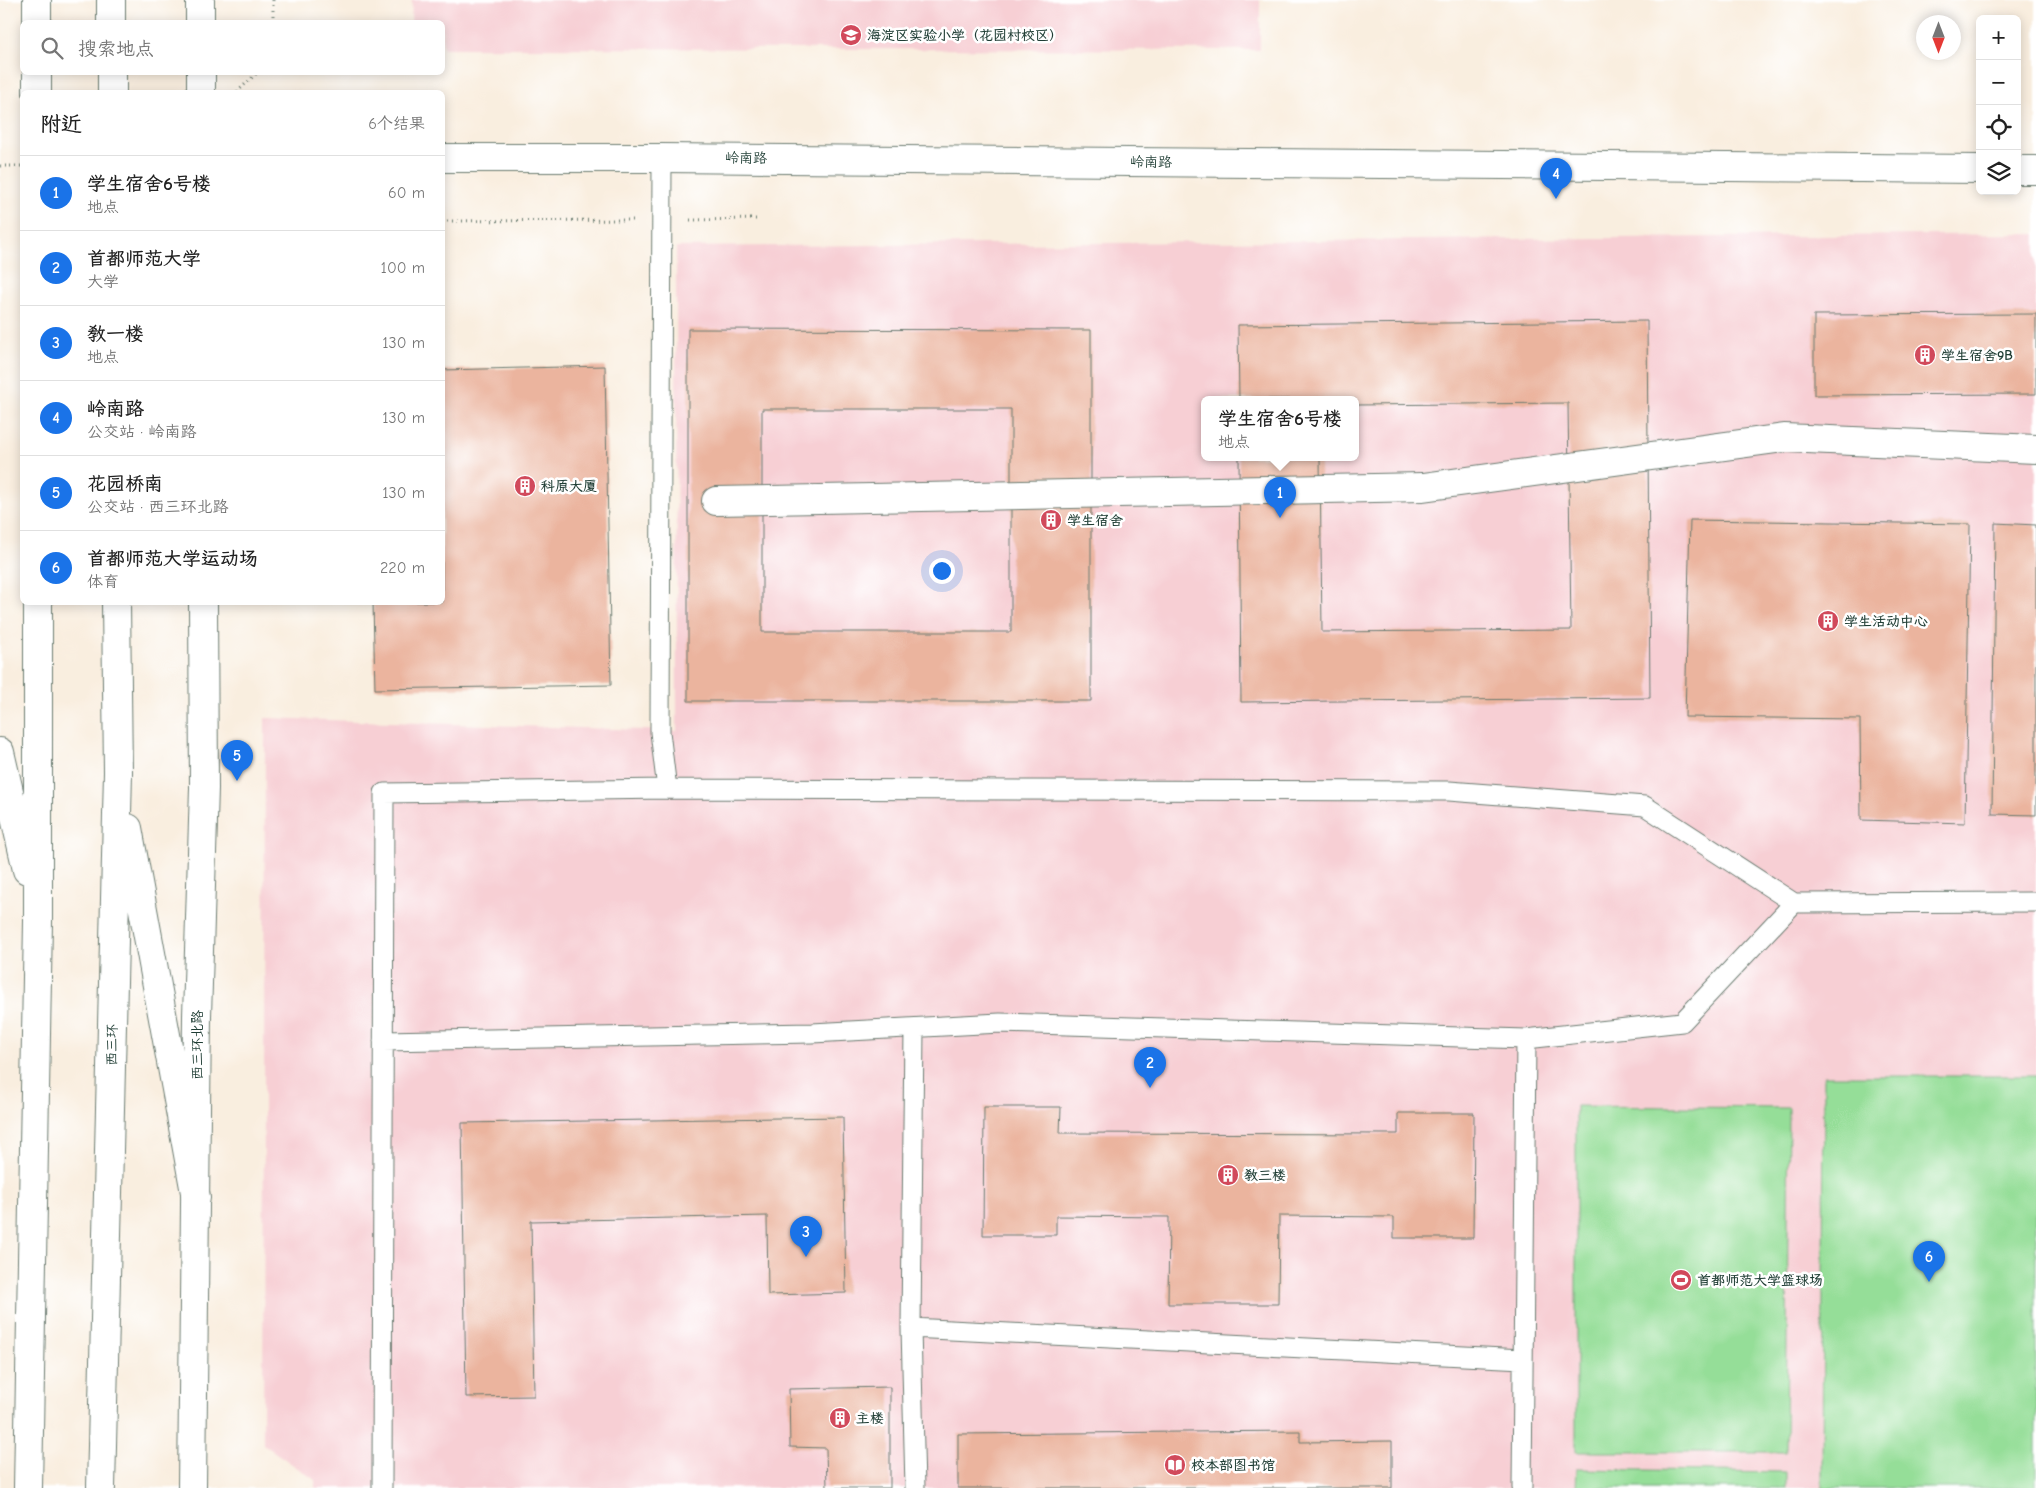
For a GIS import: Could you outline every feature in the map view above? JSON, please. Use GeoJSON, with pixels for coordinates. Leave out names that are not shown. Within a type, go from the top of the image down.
{"type":"FeatureCollection","features":[{"type":"Feature","properties":{"kind":"main road"},"geometry":{"type":"LineString","coordinates":[[37,0],[37,20]]}},
{"type":"Feature","properties":{"kind":"main road"},"geometry":{"type":"LineString","coordinates":[[111,0],[111,20]]}},
{"type":"Feature","properties":{"kind":"main road"},"geometry":{"type":"LineString","coordinates":[[200,0],[200,20]]}},
{"type":"Feature","properties":{"kind":"main road"},"geometry":{"type":"LineString","coordinates":[[37,75],[37,90]]}},
{"type":"Feature","properties":{"kind":"main road"},"geometry":{"type":"LineString","coordinates":[[112,75],[112,90]]}},
{"type":"Feature","properties":{"kind":"main road"},"geometry":{"type":"LineString","coordinates":[[201,75],[201,90]]}},
{"type":"Feature","properties":{"kind":"main road","name":"岭南路"},"geometry":{"type":"LineString","coordinates":[[445,158],[662,158],[1976,169]]}},
{"type":"Feature","properties":{"kind":"main road"},"geometry":{"type":"LineString","coordinates":[[2021,170],[2036,170]]}},
{"type":"Feature","properties":{"kind":"main road"},"geometry":{"type":"LineString","coordinates":[[716,501],[1423,487],[1784,438],[2036,449]]}},
{"type":"Feature","properties":{"kind":"main road"},"geometry":{"type":"LineString","coordinates":[[28,1488],[38,921],[38,605]]}},
{"type":"Feature","properties":{"kind":"main road","name":"西三环"},"geometry":{"type":"LineString","coordinates":[[101,1488],[118,772],[116,605]]}},
{"type":"Feature","properties":{"kind":"main road","name":"西三环北路"},"geometry":{"type":"LineString","coordinates":[[192,1488],[197,1016],[204,788],[203,605]]}},
{"type":"Feature","properties":{"kind":"main road"},"geometry":{"type":"LineString","coordinates":[[0,752],[38,921]]}},
{"type":"Feature","properties":{"kind":"main road"},"geometry":{"type":"LineString","coordinates":[[118,772],[196,1198]]}},
{"type":"Feature","properties":{"kind":"lane"},"geometry":{"type":"LineString","coordinates":[[662,158],[660,732],[667,790]]}},
{"type":"Feature","properties":{"kind":"lane"},"geometry":{"type":"LineString","coordinates":[[382,1488],[384,793],[667,790],[1449,791],[1645,806],[1794,903],[2036,902]]}},
{"type":"Feature","properties":{"kind":"lane"},"geometry":{"type":"LineString","coordinates":[[383,1041],[812,1033],[1000,1023],[1526,1039],[1682,1022],[1794,903]]}},
{"type":"Feature","properties":{"kind":"lane"},"geometry":{"type":"LineString","coordinates":[[914,1028],[911,1328],[915,1488]]}},
{"type":"Feature","properties":{"kind":"lane"},"geometry":{"type":"LineString","coordinates":[[1522,1488],[1526,1039]]}},
{"type":"Feature","properties":{"kind":"lane"},"geometry":{"type":"LineString","coordinates":[[911,1328],[1523,1358]]}},
{"type":"Feature","properties":{"kind":"path"},"geometry":{"type":"LineString","coordinates":[[273,0],[273,20]]}},
{"type":"Feature","properties":{"kind":"path"},"geometry":{"type":"LineString","coordinates":[[238,90],[255,75]]}},
{"type":"Feature","properties":{"kind":"path"},"geometry":{"type":"LineString","coordinates":[[0,166],[20,166]]}},
{"type":"Feature","properties":{"kind":"path"},"geometry":{"type":"LineString","coordinates":[[445,221],[757,219]]}},
{"type":"Feature","properties":{"kind":"shaded area","name":"海淀区实验小学（花园村校区）"},"geometry":{"type":"Polygon","coordinates":[[[412,0],[1260,0],[1260,50],[445,48],[445,20],[411,20],[412,0]]]}},
{"type":"Feature","properties":{"kind":"shaded area"},"geometry":{"type":"Polygon","coordinates":[[[2036,234],[2036,1488],[315,1488],[315,1480],[263,1444],[265,718],[677,731],[676,247],[2036,234]]]}},
{"type":"Feature","properties":{"kind":"green space"},"geometry":{"type":"Polygon","coordinates":[[[1824,1076],[2036,1076],[2036,1488],[1822,1488],[1824,1076]]]}},
{"type":"Feature","properties":{"kind":"green space","name":"首都师范大学篮球场"},"geometry":{"type":"Polygon","coordinates":[[[1576,1106],[1789,1108],[1786,1452],[1576,1452],[1576,1106]]]}},
{"type":"Feature","properties":{"kind":"green space"},"geometry":{"type":"Polygon","coordinates":[[[1576,1469],[1786,1472],[1786,1488],[1575,1488],[1576,1469]]]}},
{"type":"Feature","properties":{"kind":"building","name":"学生宿舍9B"},"geometry":{"type":"Polygon","coordinates":[[[2036,314],[2036,394],[1814,395],[1814,315],[2036,314]]]}},
{"type":"Feature","properties":{"kind":"building"},"geometry":{"type":"Polygon","coordinates":[[[1647,321],[1650,698],[1241,702],[1239,461],[1320,461],[1322,632],[1571,630],[1568,403],[1359,405],[1359,396],[1239,396],[1238,325],[1647,321]]]}},
{"type":"Feature","properties":{"kind":"building","name":"学生宿舍"},"geometry":{"type":"Polygon","coordinates":[[[688,329],[1091,330],[1091,701],[688,701],[688,329]],[[762,409],[762,632],[1011,632],[1011,409],[762,409]]]}},
{"type":"Feature","properties":{"kind":"building","name":"科原大厦"},"geometry":{"type":"Polygon","coordinates":[[[605,366],[611,685],[375,689],[373,605],[445,605],[445,370],[605,366]]]}},
{"type":"Feature","properties":{"kind":"building","name":"学生活动中心"},"geometry":{"type":"Polygon","coordinates":[[[1690,520],[1970,524],[1965,823],[1861,820],[1860,719],[1685,717],[1690,520]]]}},
{"type":"Feature","properties":{"kind":"building"},"geometry":{"type":"Polygon","coordinates":[[[1995,523],[2036,525],[2036,815],[1992,814],[1995,523]]]}},
{"type":"Feature","properties":{"kind":"building","name":"教三楼"},"geometry":{"type":"Polygon","coordinates":[[[984,1107],[1061,1107],[1060,1133],[1398,1134],[1398,1113],[1474,1113],[1473,1238],[1394,1238],[1394,1217],[1279,1216],[1278,1304],[1168,1304],[1169,1217],[1056,1216],[1056,1235],[983,1235],[984,1107]]]}},
{"type":"Feature","properties":{"kind":"building"},"geometry":{"type":"Polygon","coordinates":[[[843,1117],[846,1293],[768,1295],[767,1216],[531,1221],[534,1396],[466,1397],[462,1123],[843,1117]]]}},
{"type":"Feature","properties":{"kind":"building","name":"主楼"},"geometry":{"type":"Polygon","coordinates":[[[890,1387],[890,1488],[827,1488],[826,1448],[790,1447],[789,1389],[890,1387]]]}},
{"type":"Feature","properties":{"kind":"building","name":"校本部图书馆"},"geometry":{"type":"Polygon","coordinates":[[[1300,1431],[1300,1442],[1392,1441],[1392,1488],[958,1488],[958,1434],[1300,1431]]]}},
{"type":"Feature","properties":{"kind":"place","name":"海淀区实验小学（花园村校区）"},"geometry":{"type":"Point","coordinates":[851,35]}},
{"type":"Feature","properties":{"kind":"place","name":"岭南路"},"geometry":{"type":"Point","coordinates":[1556,199]}},
{"type":"Feature","properties":{"kind":"place","name":"学生宿舍9B"},"geometry":{"type":"Point","coordinates":[1925,355]}},
{"type":"Feature","properties":{"kind":"place","name":"科原大厦"},"geometry":{"type":"Point","coordinates":[525,486]}},
{"type":"Feature","properties":{"kind":"place","name":"学生宿舍6号楼"},"geometry":{"type":"Point","coordinates":[1280,518]}},
{"type":"Feature","properties":{"kind":"place","name":"学生宿舍"},"geometry":{"type":"Point","coordinates":[1051,520]}},
{"type":"Feature","properties":{"kind":"place","name":"学生活动中心"},"geometry":{"type":"Point","coordinates":[1828,621]}},
{"type":"Feature","properties":{"kind":"place","name":"花园桥南"},"geometry":{"type":"Point","coordinates":[237,781]}},
{"type":"Feature","properties":{"kind":"place","name":"首都师范大学"},"geometry":{"type":"Point","coordinates":[1150,1088]}},
{"type":"Feature","properties":{"kind":"place","name":"教三楼"},"geometry":{"type":"Point","coordinates":[1228,1175]}},
{"type":"Feature","properties":{"kind":"place","name":"教一楼"},"geometry":{"type":"Point","coordinates":[806,1257]}},
{"type":"Feature","properties":{"kind":"place","name":"首都师范大学篮球场"},"geometry":{"type":"Point","coordinates":[1681,1280]}},
{"type":"Feature","properties":{"kind":"place","name":"首都师范大学运动场"},"geometry":{"type":"Point","coordinates":[1929,1282]}},
{"type":"Feature","properties":{"kind":"place","name":"主楼"},"geometry":{"type":"Point","coordinates":[840,1418]}},
{"type":"Feature","properties":{"kind":"place","name":"校本部图书馆"},"geometry":{"type":"Point","coordinates":[1175,1465]}}]}
